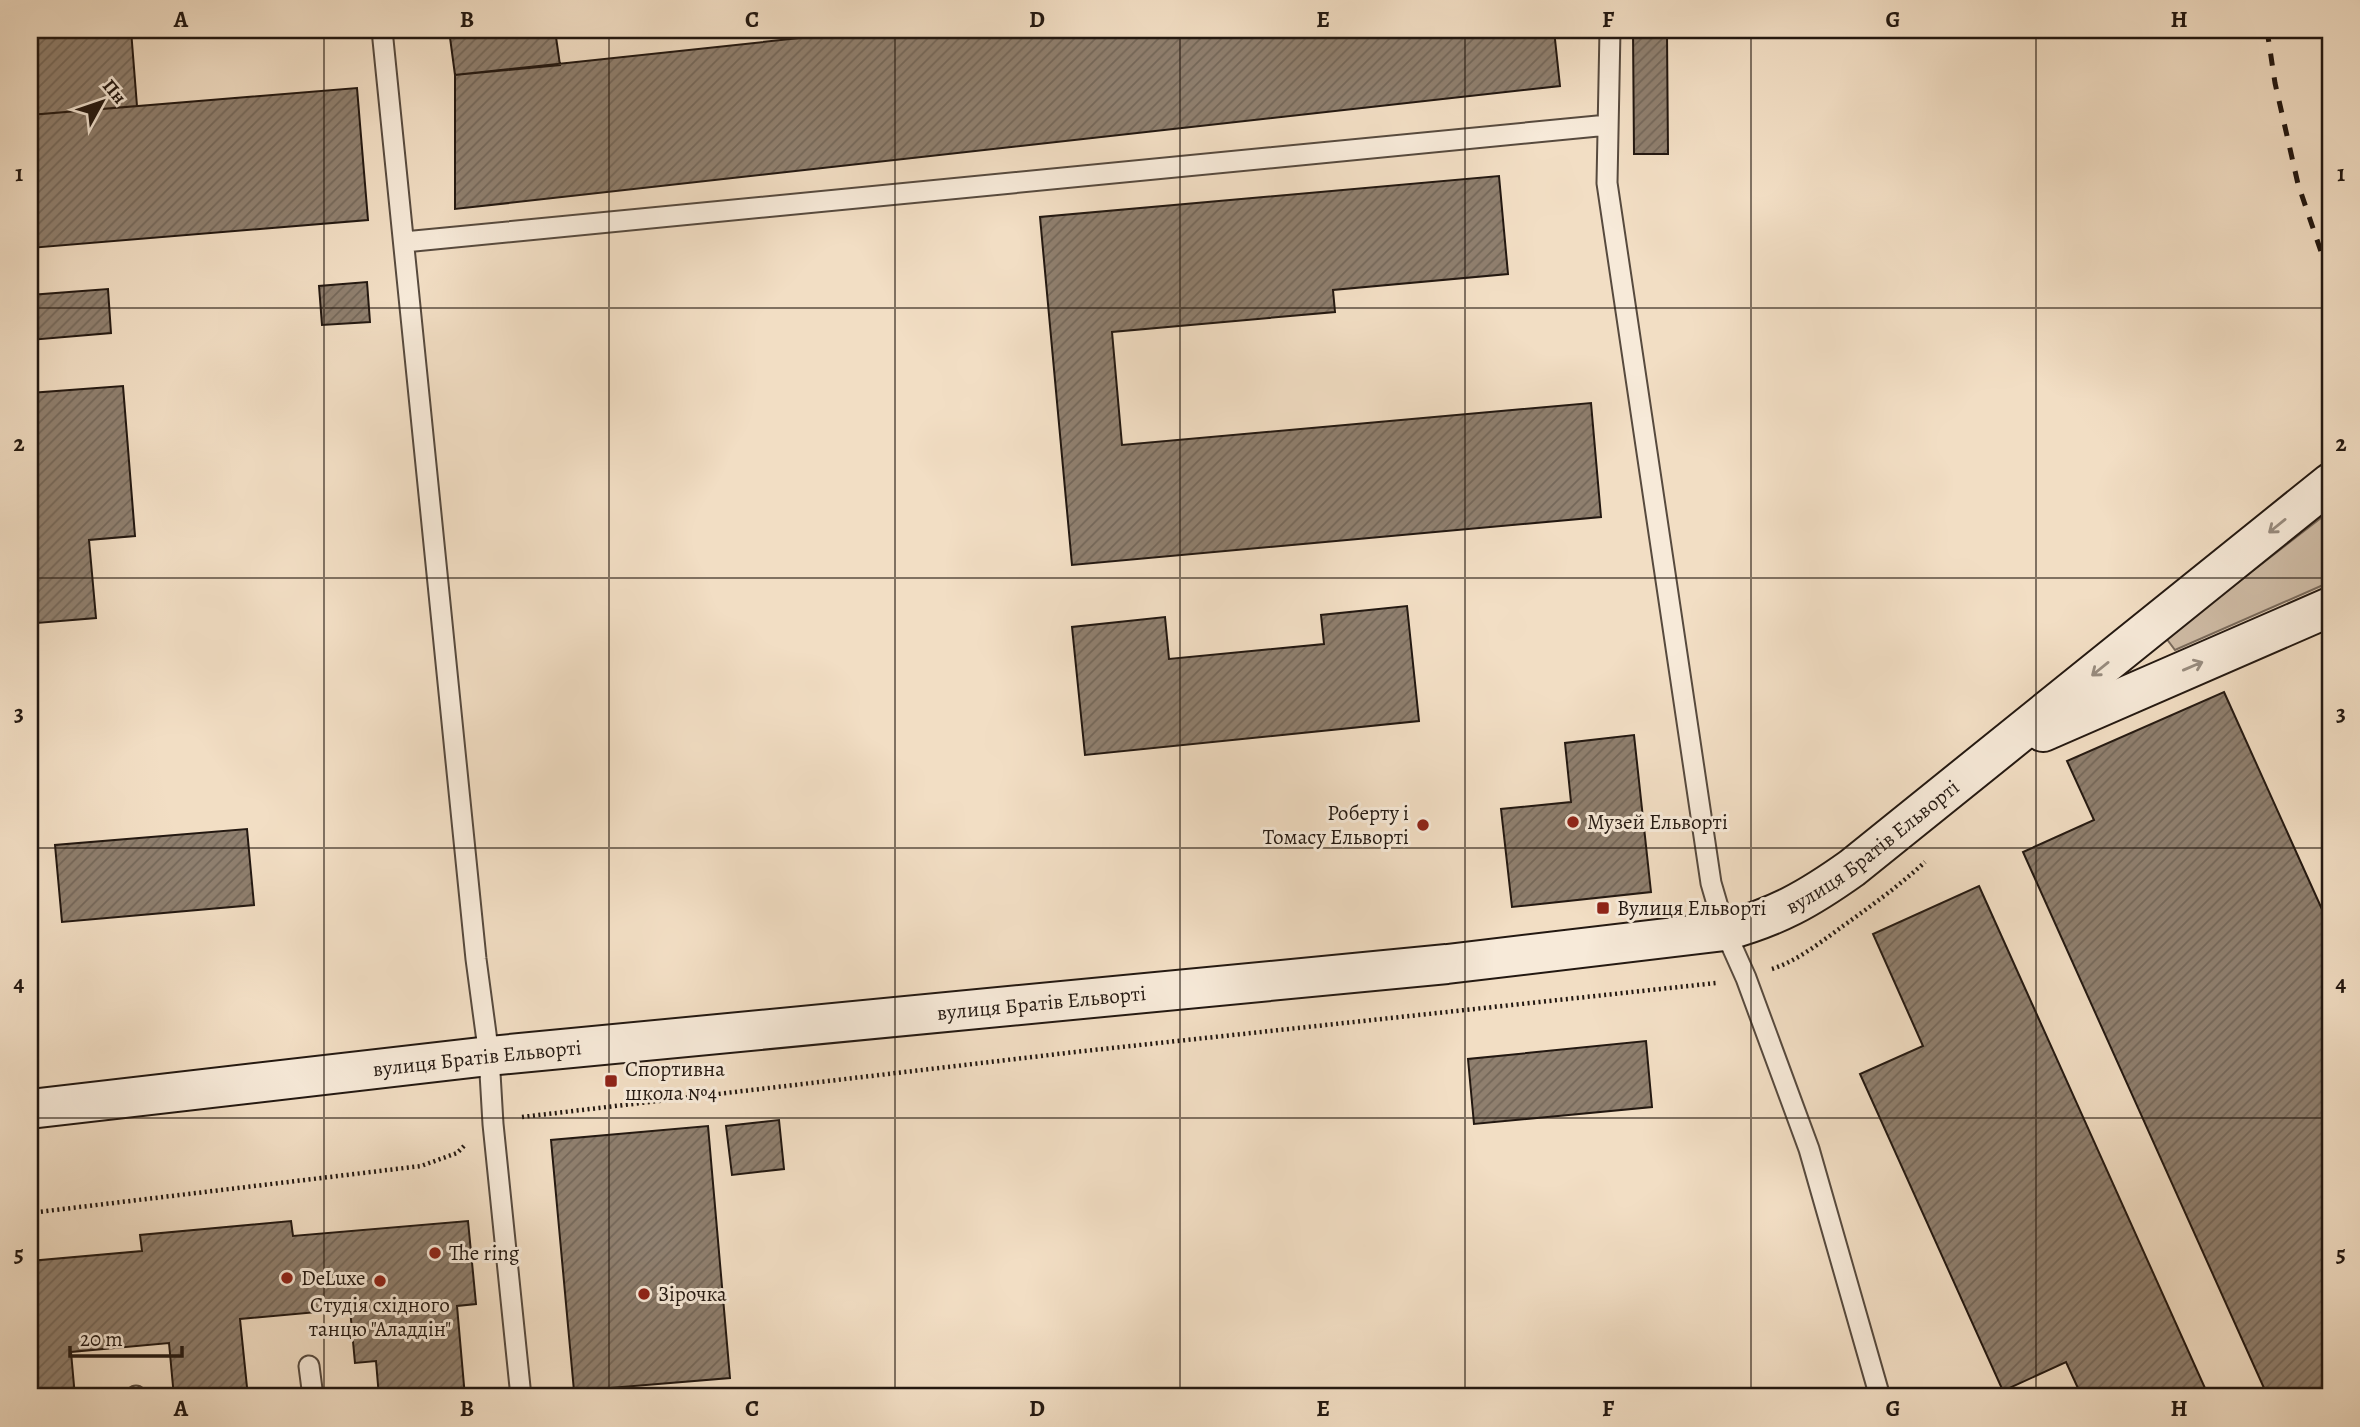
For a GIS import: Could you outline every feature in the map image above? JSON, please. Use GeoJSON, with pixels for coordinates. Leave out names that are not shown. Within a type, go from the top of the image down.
{"type":"FeatureCollection","features":[{"type":"Feature","properties":{"kind":"main road","name":"вулиця Братів Ельворті"},"geometry":{"type":"LineString","coordinates":[[30,1110],[489,1056],[1447,964],[1725,932],[1765,920],[1810,898],[1852,868],[2330,484]]}},
{"type":"Feature","properties":{"kind":"main road","name":"вулиця Братів Ельворті"},"geometry":{"type":"LineString","coordinates":[[1996,752],[2330,607]]}},
{"type":"Feature","properties":{"kind":"lane"},"geometry":{"type":"LineString","coordinates":[[382,30],[476,959],[489,1056],[493,1124],[521,1397]]}},
{"type":"Feature","properties":{"kind":"lane"},"geometry":{"type":"LineString","coordinates":[[1610,30],[1606,183],[1712,883],[1725,932],[1751,990],[1809,1149],[1880,1397]]}},
{"type":"Feature","properties":{"kind":"lane"},"geometry":{"type":"LineString","coordinates":[[404,242],[1608,125]]}},
{"type":"Feature","properties":{"kind":"lane"},"geometry":{"type":"LineString","coordinates":[[309,1366],[313,1397]]}},
{"type":"Feature","properties":{"kind":"shaded area"},"geometry":{"type":"Polygon","coordinates":[[[2330,511],[2330,582],[2175,650],[2166,638],[2330,511]]]}},
{"type":"Feature","properties":{"kind":"building"},"geometry":{"type":"Polygon","coordinates":[[[30,30],[131,30],[137,106],[30,115],[30,30]]]}},
{"type":"Feature","properties":{"kind":"building"},"geometry":{"type":"Polygon","coordinates":[[[449,30],[555,30],[560,65],[455,75],[449,30]]]}},
{"type":"Feature","properties":{"kind":"building"},"geometry":{"type":"Polygon","coordinates":[[[875,30],[1554,30],[1560,86],[455,209],[455,75],[875,30]]]}},
{"type":"Feature","properties":{"kind":"building"},"geometry":{"type":"Polygon","coordinates":[[[1633,30],[1768,32],[1667,33],[1668,154],[1634,154],[1633,30]]]}},
{"type":"Feature","properties":{"kind":"building"},"geometry":{"type":"Polygon","coordinates":[[[357,88],[368,220],[30,248],[30,115],[357,88]]]}},
{"type":"Feature","properties":{"kind":"building"},"geometry":{"type":"Polygon","coordinates":[[[1499,176],[1508,274],[1333,290],[1335,312],[1112,332],[1122,445],[1591,403],[1601,517],[1072,565],[1040,217],[1499,176]]]}},
{"type":"Feature","properties":{"kind":"building"},"geometry":{"type":"Polygon","coordinates":[[[367,282],[370,322],[322,325],[319,286],[367,282]]]}},
{"type":"Feature","properties":{"kind":"building"},"geometry":{"type":"Polygon","coordinates":[[[108,289],[111,333],[30,340],[30,295],[108,289]]]}},
{"type":"Feature","properties":{"kind":"building"},"geometry":{"type":"Polygon","coordinates":[[[123,386],[135,536],[89,540],[96,618],[37,623],[30,541],[30,393],[123,386]]]}},
{"type":"Feature","properties":{"kind":"building"},"geometry":{"type":"Polygon","coordinates":[[[1407,606],[1419,721],[1085,755],[1072,627],[1165,617],[1169,659],[1324,644],[1321,615],[1407,606]]]}},
{"type":"Feature","properties":{"kind":"building"},"geometry":{"type":"Polygon","coordinates":[[[2224,692],[2330,927],[2330,1397],[2268,1397],[2023,852],[2094,820],[2067,761],[2224,692]]]}},
{"type":"Feature","properties":{"kind":"building","name":"Музей Ельворті"},"geometry":{"type":"Polygon","coordinates":[[[1634,735],[1651,892],[1512,907],[1501,809],[1571,802],[1565,743],[1634,735]]]}},
{"type":"Feature","properties":{"kind":"building"},"geometry":{"type":"Polygon","coordinates":[[[247,829],[254,905],[62,922],[55,845],[247,829]]]}},
{"type":"Feature","properties":{"kind":"building"},"geometry":{"type":"Polygon","coordinates":[[[1979,886],[2209,1397],[2082,1397],[2066,1362],[2003,1391],[1860,1074],[1923,1046],[1873,934],[1979,886]]]}},
{"type":"Feature","properties":{"kind":"building"},"geometry":{"type":"Polygon","coordinates":[[[1646,1041],[1652,1107],[1474,1124],[1468,1059],[1646,1041]]]}},
{"type":"Feature","properties":{"kind":"building"},"geometry":{"type":"Polygon","coordinates":[[[779,1120],[784,1169],[732,1175],[726,1126],[779,1120]]]}},
{"type":"Feature","properties":{"kind":"building","name":"Зірочка"},"geometry":{"type":"Polygon","coordinates":[[[708,1126],[730,1378],[574,1391],[551,1140],[708,1126]]]}},
{"type":"Feature","properties":{"kind":"building"},"geometry":{"type":"Polygon","coordinates":[[[291,1221],[293,1236],[468,1221],[476,1304],[457,1306],[465,1397],[379,1397],[376,1361],[355,1363],[350,1309],[240,1319],[248,1397],[174,1397],[169,1343],[71,1352],[75,1397],[30,1397],[30,1261],[142,1251],[140,1235],[291,1221]]]}},
{"type":"Feature","properties":{"kind":"railway"},"geometry":{"type":"LineString","coordinates":[[2267,30],[2275,83],[2298,184],[2330,278]]}},
{"type":"Feature","properties":{"kind":"place","name":"Музей Ельворті"},"geometry":{"type":"Point","coordinates":[1573,822]}},
{"type":"Feature","properties":{"kind":"place","name":"Роберту і Томасу Ельворті"},"geometry":{"type":"Point","coordinates":[1423,825]}},
{"type":"Feature","properties":{"kind":"place","name":"Вулиця Ельворті"},"geometry":{"type":"Point","coordinates":[1603,908]}},
{"type":"Feature","properties":{"kind":"place","name":"Спортивна школа №4"},"geometry":{"type":"Point","coordinates":[611,1081]}},
{"type":"Feature","properties":{"kind":"place","name":"The ring"},"geometry":{"type":"Point","coordinates":[435,1253]}},
{"type":"Feature","properties":{"kind":"place","name":"DeLuxe"},"geometry":{"type":"Point","coordinates":[287,1278]}},
{"type":"Feature","properties":{"kind":"place","name":"Студія східного танцю \"Аладдін\""},"geometry":{"type":"Point","coordinates":[380,1281]}},
{"type":"Feature","properties":{"kind":"place","name":"Зірочка"},"geometry":{"type":"Point","coordinates":[644,1294]}}]}
